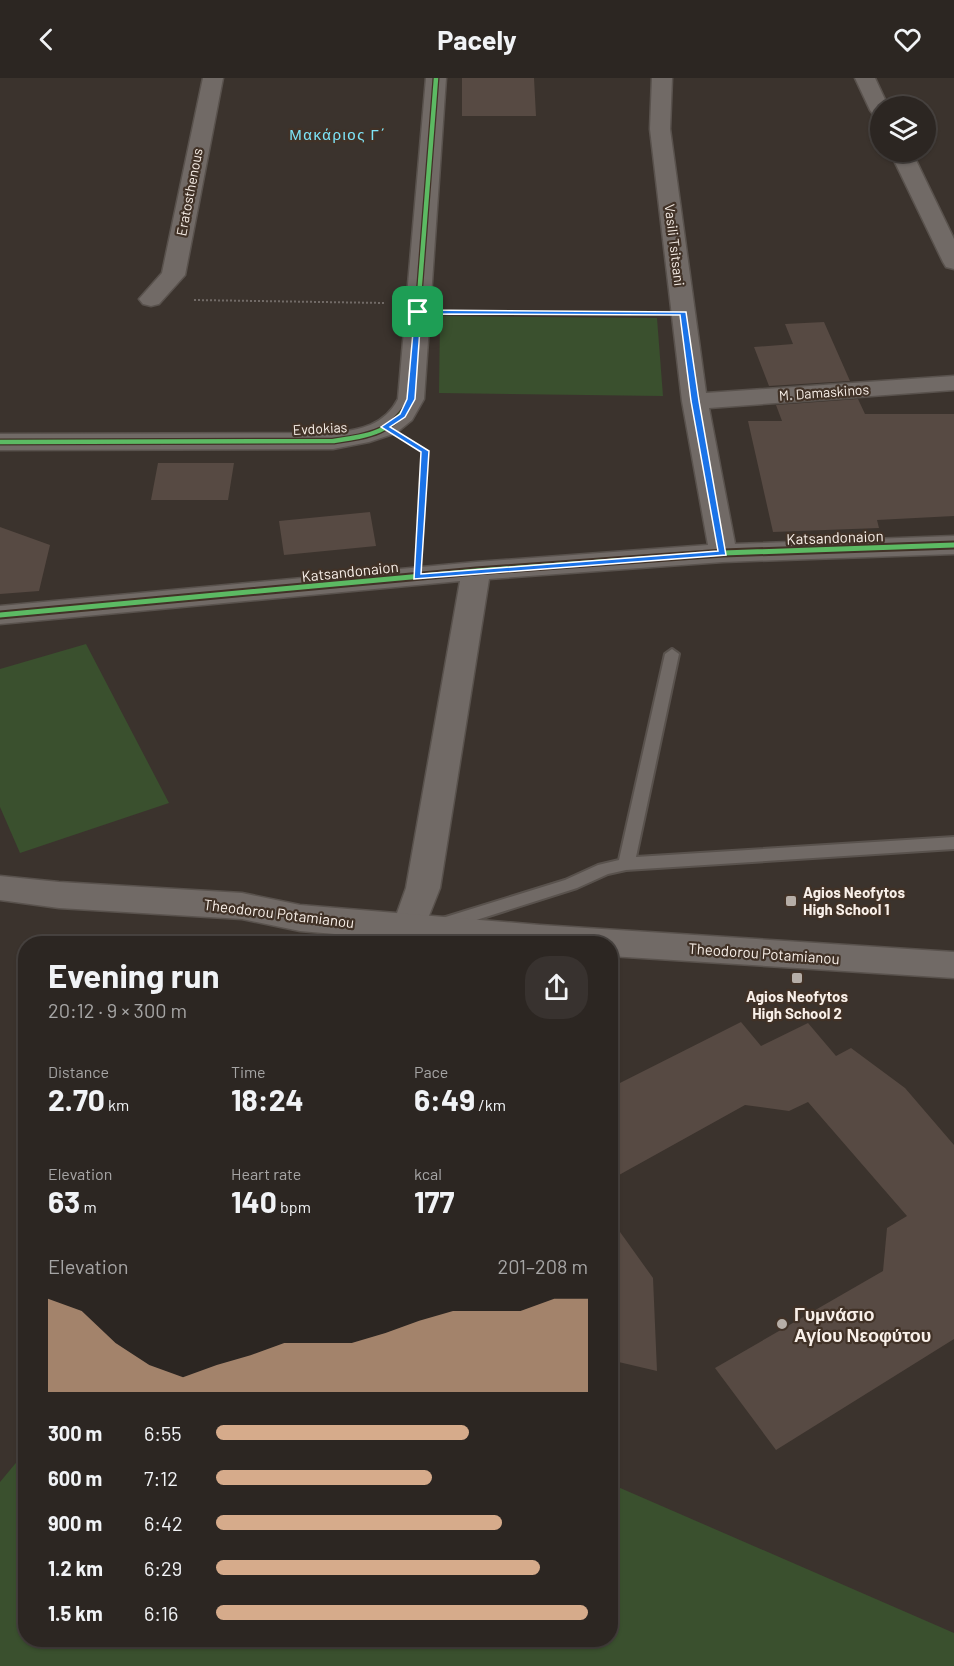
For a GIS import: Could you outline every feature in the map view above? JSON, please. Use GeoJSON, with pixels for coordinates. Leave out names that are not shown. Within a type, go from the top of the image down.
{"type":"FeatureCollection","features":[{"type":"Feature","properties":{"kind":"street","name":"Eratosthenous"},"geometry":{"type":"LineString","coordinates":[[151,299],[173,274],[213,78]]}},
{"type":"Feature","properties":{"kind":"street","name":"Evdokias"},"geometry":{"type":"LineString","coordinates":[[0,442],[333,441],[362,437],[403,416],[411,399],[436,78]]}},
{"type":"Feature","properties":{"kind":"street","name":"Vasili Tsitsani"},"geometry":{"type":"LineString","coordinates":[[662,78],[660,129],[695,401],[723,553]]}},
{"type":"Feature","properties":{"kind":"street"},"geometry":{"type":"LineString","coordinates":[[865,78],[873,96]]}},
{"type":"Feature","properties":{"kind":"street"},"geometry":{"type":"LineString","coordinates":[[906,162],[954,262]]}},
{"type":"Feature","properties":{"kind":"street","name":"M. Damaskinos"},"geometry":{"type":"LineString","coordinates":[[695,401],[954,383]]}},
{"type":"Feature","properties":{"kind":"street","name":"Katsandonaion"},"geometry":{"type":"LineString","coordinates":[[0,615],[476,571],[723,553],[954,545]]}},
{"type":"Feature","properties":{"kind":"street"},"geometry":{"type":"LineString","coordinates":[[419,928],[423,888],[476,571]]}},
{"type":"Feature","properties":{"kind":"street","name":"Theodorou Potamianou"},"geometry":{"type":"LineString","coordinates":[[0,888],[59,895],[242,906],[300,918],[516,936]]}},
{"type":"Feature","properties":{"kind":"street","name":"Theodorou Potamianou"},"geometry":{"type":"LineString","coordinates":[[618,943],[954,965]]}},
{"type":"Feature","properties":{"kind":"lane"},"geometry":{"type":"LineString","coordinates":[[626,864],[672,654]]}},
{"type":"Feature","properties":{"kind":"lane"},"geometry":{"type":"LineString","coordinates":[[419,928],[571,884],[604,869],[626,864],[954,843]]}},
{"type":"Feature","properties":{"kind":"path"},"geometry":{"type":"LineString","coordinates":[[151,299],[418,308],[684,313]]}},
{"type":"Feature","properties":{"kind":"path"},"geometry":{"type":"LineString","coordinates":[[385,427],[425,451],[417,577]]}},
{"type":"Feature","properties":{"kind":"green space"},"geometry":{"type":"Polygon","coordinates":[[[440,316],[657,318],[663,396],[439,393],[440,316]]]}},
{"type":"Feature","properties":{"kind":"green space"},"geometry":{"type":"Polygon","coordinates":[[[86,644],[169,803],[20,853],[0,807],[0,669],[86,644]]]}},
{"type":"Feature","properties":{"kind":"green space"},"geometry":{"type":"Polygon","coordinates":[[[18,1460],[18,1647],[618,1647],[618,1487],[954,1633],[954,1666],[0,1666],[0,1482],[18,1460]]]}},
{"type":"Feature","properties":{"kind":"building"},"geometry":{"type":"Polygon","coordinates":[[[462,78],[534,78],[536,116],[462,116],[462,78]]]}},
{"type":"Feature","properties":{"kind":"building"},"geometry":{"type":"Polygon","coordinates":[[[824,322],[850,381],[769,386],[754,347],[793,344],[785,324],[824,322]]]}},
{"type":"Feature","properties":{"kind":"building"},"geometry":{"type":"Polygon","coordinates":[[[858,399],[865,414],[954,414],[954,516],[877,520],[879,528],[773,532],[748,421],[782,421],[776,405],[858,399]]]}},
{"type":"Feature","properties":{"kind":"building"},"geometry":{"type":"Polygon","coordinates":[[[158,463],[234,463],[228,500],[151,500],[158,463]]]}},
{"type":"Feature","properties":{"kind":"building"},"geometry":{"type":"Polygon","coordinates":[[[370,512],[376,546],[284,555],[279,521],[370,512]]]}},
{"type":"Feature","properties":{"kind":"building"},"geometry":{"type":"Polygon","coordinates":[[[0,527],[50,545],[39,591],[0,594],[0,527]]]}},
{"type":"Feature","properties":{"kind":"building"},"geometry":{"type":"Polygon","coordinates":[[[741,1022],[761,1046],[808,1023],[836,1056],[851,1048],[905,1088],[954,1145],[954,1339],[776,1450],[715,1368],[883,1271],[887,1228],[907,1216],[808,1102],[789,1111],[745,1105],[618,1176],[618,1084],[741,1022]]]}},
{"type":"Feature","properties":{"kind":"building"},"geometry":{"type":"Polygon","coordinates":[[[618,1229],[653,1278],[657,1371],[618,1362],[618,1229]]]}},
{"type":"Feature","properties":{"kind":"cycle path"},"geometry":{"type":"LineString","coordinates":[[0,442],[333,441],[369,434],[395,422],[403,414],[411,399],[436,78]]}},
{"type":"Feature","properties":{"kind":"cycle path"},"geometry":{"type":"LineString","coordinates":[[0,615],[476,571],[723,553],[954,545]]}},
{"type":"Feature","properties":{"kind":"place","name":"Agios Neofytos High School 1"},"geometry":{"type":"Point","coordinates":[791,901]}},
{"type":"Feature","properties":{"kind":"place","name":"Agios Neofytos High School 2"},"geometry":{"type":"Point","coordinates":[797,978]}},
{"type":"Feature","properties":{"kind":"place","name":"Γυμνάσιο Αγίου Νεοφύτου"},"geometry":{"type":"Point","coordinates":[782,1324]}},
{"type":"Feature","properties":{"kind":"district","name":"Μακάριος Γ΄"},"geometry":{"type":"Point","coordinates":[338,134]}},
{"type":"Feature","properties":{"kind":"route"},"geometry":{"type":"LineString","coordinates":[[418,312],[684,313],[695,401],[723,553],[417,577],[425,451],[385,427],[403,416],[411,399],[418,312]]}}]}
